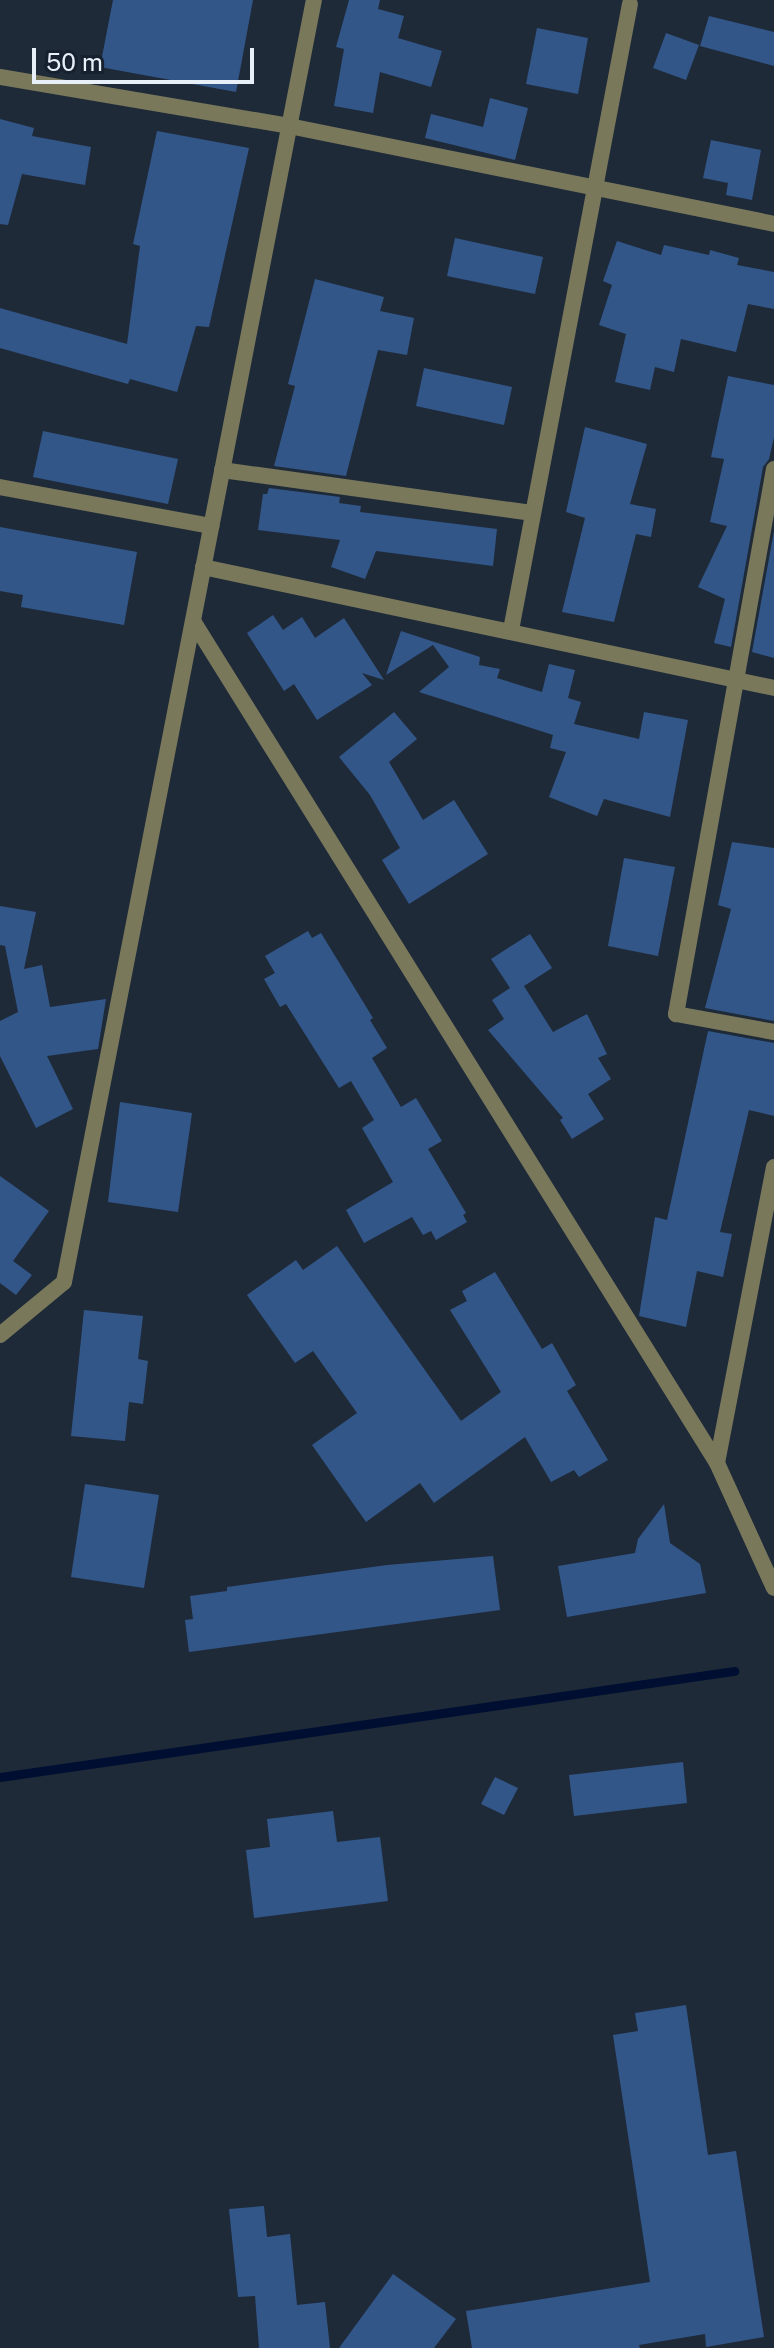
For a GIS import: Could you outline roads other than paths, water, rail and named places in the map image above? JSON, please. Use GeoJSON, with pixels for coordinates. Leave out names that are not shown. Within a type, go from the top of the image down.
{"type":"FeatureCollection","features":[{"type":"Feature","properties":{"kind":"street"},"geometry":{"type":"LineString","coordinates":[[0,1335],[64,1282],[314,0]]}},
{"type":"Feature","properties":{"kind":"street"},"geometry":{"type":"LineString","coordinates":[[511,630],[630,4]]}},
{"type":"Feature","properties":{"kind":"street"},"geometry":{"type":"LineString","coordinates":[[0,77],[289,126],[774,224]]}},
{"type":"Feature","properties":{"kind":"street"},"geometry":{"type":"LineString","coordinates":[[774,469],[676,1014],[774,1032]]}},
{"type":"Feature","properties":{"kind":"street"},"geometry":{"type":"LineString","coordinates":[[222,470],[533,513]]}},
{"type":"Feature","properties":{"kind":"street"},"geometry":{"type":"LineString","coordinates":[[0,487],[211,526]]}},
{"type":"Feature","properties":{"kind":"street"},"geometry":{"type":"LineString","coordinates":[[203,567],[774,688]]}},
{"type":"Feature","properties":{"kind":"street"},"geometry":{"type":"LineString","coordinates":[[193,621],[717,1463],[774,1588]]}},
{"type":"Feature","properties":{"kind":"street"},"geometry":{"type":"LineString","coordinates":[[717,1463],[774,1167]]}},
{"type":"Feature","properties":{"kind":"waterway"},"geometry":{"type":"LineString","coordinates":[[0,1777],[734,1671]]}}]}
